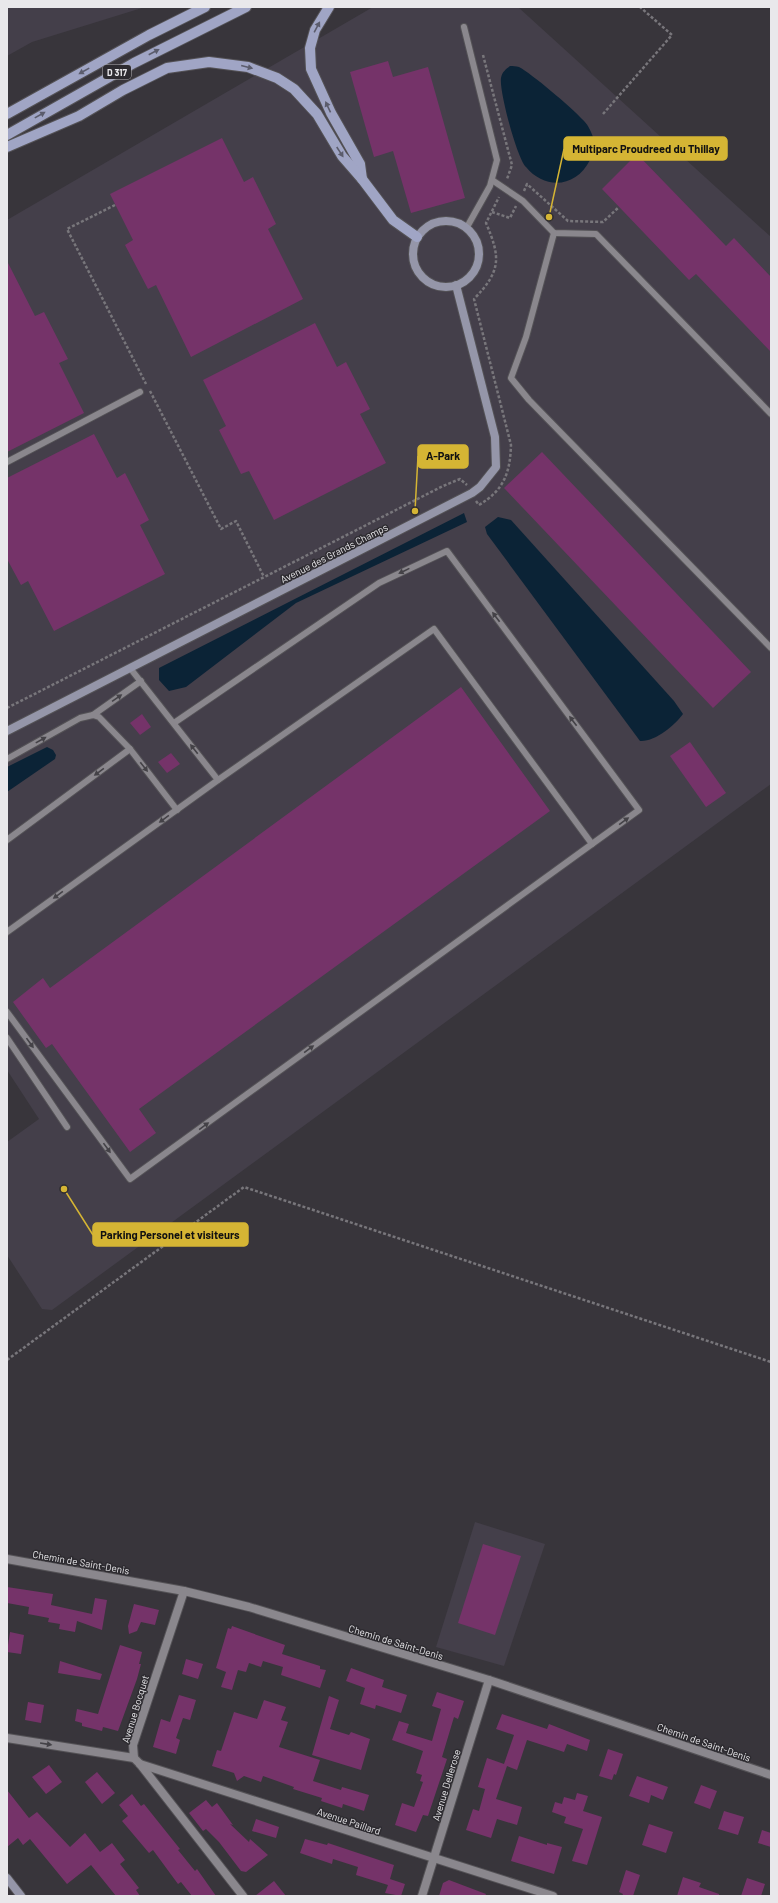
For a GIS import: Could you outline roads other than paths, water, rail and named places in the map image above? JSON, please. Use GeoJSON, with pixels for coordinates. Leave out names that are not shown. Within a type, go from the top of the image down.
{"type":"FeatureCollection","features":[{"type":"Feature","properties":{"kind":"main road","name":"D 317"},"geometry":{"type":"LineString","coordinates":[[7,114],[149,35],[205,7]]}},
{"type":"Feature","properties":{"kind":"main road","name":"D 317"},"geometry":{"type":"LineString","coordinates":[[7,135],[134,63],[246,7]]}},
{"type":"Feature","properties":{"kind":"main road"},"geometry":{"type":"LineString","coordinates":[[329,7],[315,30],[310,48],[311,69],[331,112],[360,164],[362,179]]}},
{"type":"Feature","properties":{"kind":"main road"},"geometry":{"type":"LineString","coordinates":[[7,147],[79,116],[123,90],[168,68],[209,62],[248,67],[276,78],[294,89],[316,114],[342,156],[362,179],[393,220],[418,237]]}},
{"type":"Feature","properties":{"kind":"main road"},"geometry":{"type":"LineString","coordinates":[[440,221],[452,221],[466,227],[472,233],[479,248],[478,264],[470,277],[456,285],[440,286],[432,284],[420,274],[416,267],[413,252],[418,237],[429,225],[440,221]]}},
{"type":"Feature","properties":{"kind":"main road","name":"Avenue des Grands Champs"},"geometry":{"type":"LineString","coordinates":[[7,731],[472,493],[480,487],[496,467],[495,437],[456,285]]}},
{"type":"Feature","properties":{"kind":"main road"},"geometry":{"type":"LineString","coordinates":[[7,1878],[21,1896]]}},
{"type":"Feature","properties":{"kind":"street","name":"Chemin de Saint-Denis"},"geometry":{"type":"LineString","coordinates":[[7,1560],[184,1591],[249,1607],[489,1680],[771,1775]]}},
{"type":"Feature","properties":{"kind":"street","name":"Avenue Bocquet"},"geometry":{"type":"LineString","coordinates":[[137,1761],[133,1745],[184,1591]]}},
{"type":"Feature","properties":{"kind":"street","name":"Avenue Dellerose"},"geometry":{"type":"LineString","coordinates":[[422,1896],[489,1680]]}},
{"type":"Feature","properties":{"kind":"street","name":"Avenue Paillard"},"geometry":{"type":"LineString","coordinates":[[7,1738],[137,1761],[434,1859],[552,1896]]}},
{"type":"Feature","properties":{"kind":"street"},"geometry":{"type":"LineString","coordinates":[[137,1761],[243,1896]]}},
{"type":"Feature","properties":{"kind":"lane"},"geometry":{"type":"LineString","coordinates":[[464,27],[497,160],[492,180],[466,227]]}},
{"type":"Feature","properties":{"kind":"lane"},"geometry":{"type":"LineString","coordinates":[[492,180],[520,199],[554,233],[596,234],[771,414]]}},
{"type":"Feature","properties":{"kind":"lane"},"geometry":{"type":"LineString","coordinates":[[554,233],[526,337],[511,378],[529,400],[771,648]]}},
{"type":"Feature","properties":{"kind":"lane"},"geometry":{"type":"LineString","coordinates":[[7,462],[140,392]]}},
{"type":"Feature","properties":{"kind":"lane"},"geometry":{"type":"LineString","coordinates":[[7,1012],[130,1179],[639,810],[447,551],[379,583],[174,723]]}},
{"type":"Feature","properties":{"kind":"lane"},"geometry":{"type":"LineString","coordinates":[[7,932],[218,780],[434,629],[592,844]]}},
{"type":"Feature","properties":{"kind":"lane"},"geometry":{"type":"LineString","coordinates":[[130,668],[218,780]]}},
{"type":"Feature","properties":{"kind":"lane"},"geometry":{"type":"LineString","coordinates":[[7,759],[80,718],[93,715],[141,681]]}},
{"type":"Feature","properties":{"kind":"lane"},"geometry":{"type":"LineString","coordinates":[[93,715],[99,717],[130,749],[177,810]]}},
{"type":"Feature","properties":{"kind":"lane"},"geometry":{"type":"LineString","coordinates":[[7,840],[130,749]]}},
{"type":"Feature","properties":{"kind":"lane"},"geometry":{"type":"LineString","coordinates":[[7,1038],[67,1127]]}},
{"type":"Feature","properties":{"kind":"water"},"geometry":{"type":"Polygon","coordinates":[[[510,66],[519,67],[542,83],[561,99],[589,127],[594,140],[593,152],[584,169],[569,181],[560,183],[542,180],[526,167],[522,161],[509,124],[501,85],[502,74],[510,66]]]}},
{"type":"Feature","properties":{"kind":"water"},"geometry":{"type":"Polygon","coordinates":[[[464,513],[467,522],[296,603],[186,687],[169,691],[159,680],[159,668],[464,513]]]}},
{"type":"Feature","properties":{"kind":"water"},"geometry":{"type":"Polygon","coordinates":[[[498,517],[511,520],[674,701],[683,714],[670,728],[652,739],[640,741],[487,534],[485,527],[498,517]]]}},
{"type":"Feature","properties":{"kind":"water"},"geometry":{"type":"Polygon","coordinates":[[[47,747],[53,750],[56,755],[55,759],[7,792],[7,767],[47,747]]]}},
{"type":"Feature","properties":{"kind":"place","name":"Multiparc Proudreed du Thillay"},"geometry":{"type":"Point","coordinates":[549,217]}},
{"type":"Feature","properties":{"kind":"place","name":"A-Park"},"geometry":{"type":"Point","coordinates":[415,511]}},
{"type":"Feature","properties":{"kind":"place","name":"Parking Personel et visiteurs"},"geometry":{"type":"Point","coordinates":[64,1189]}}]}
